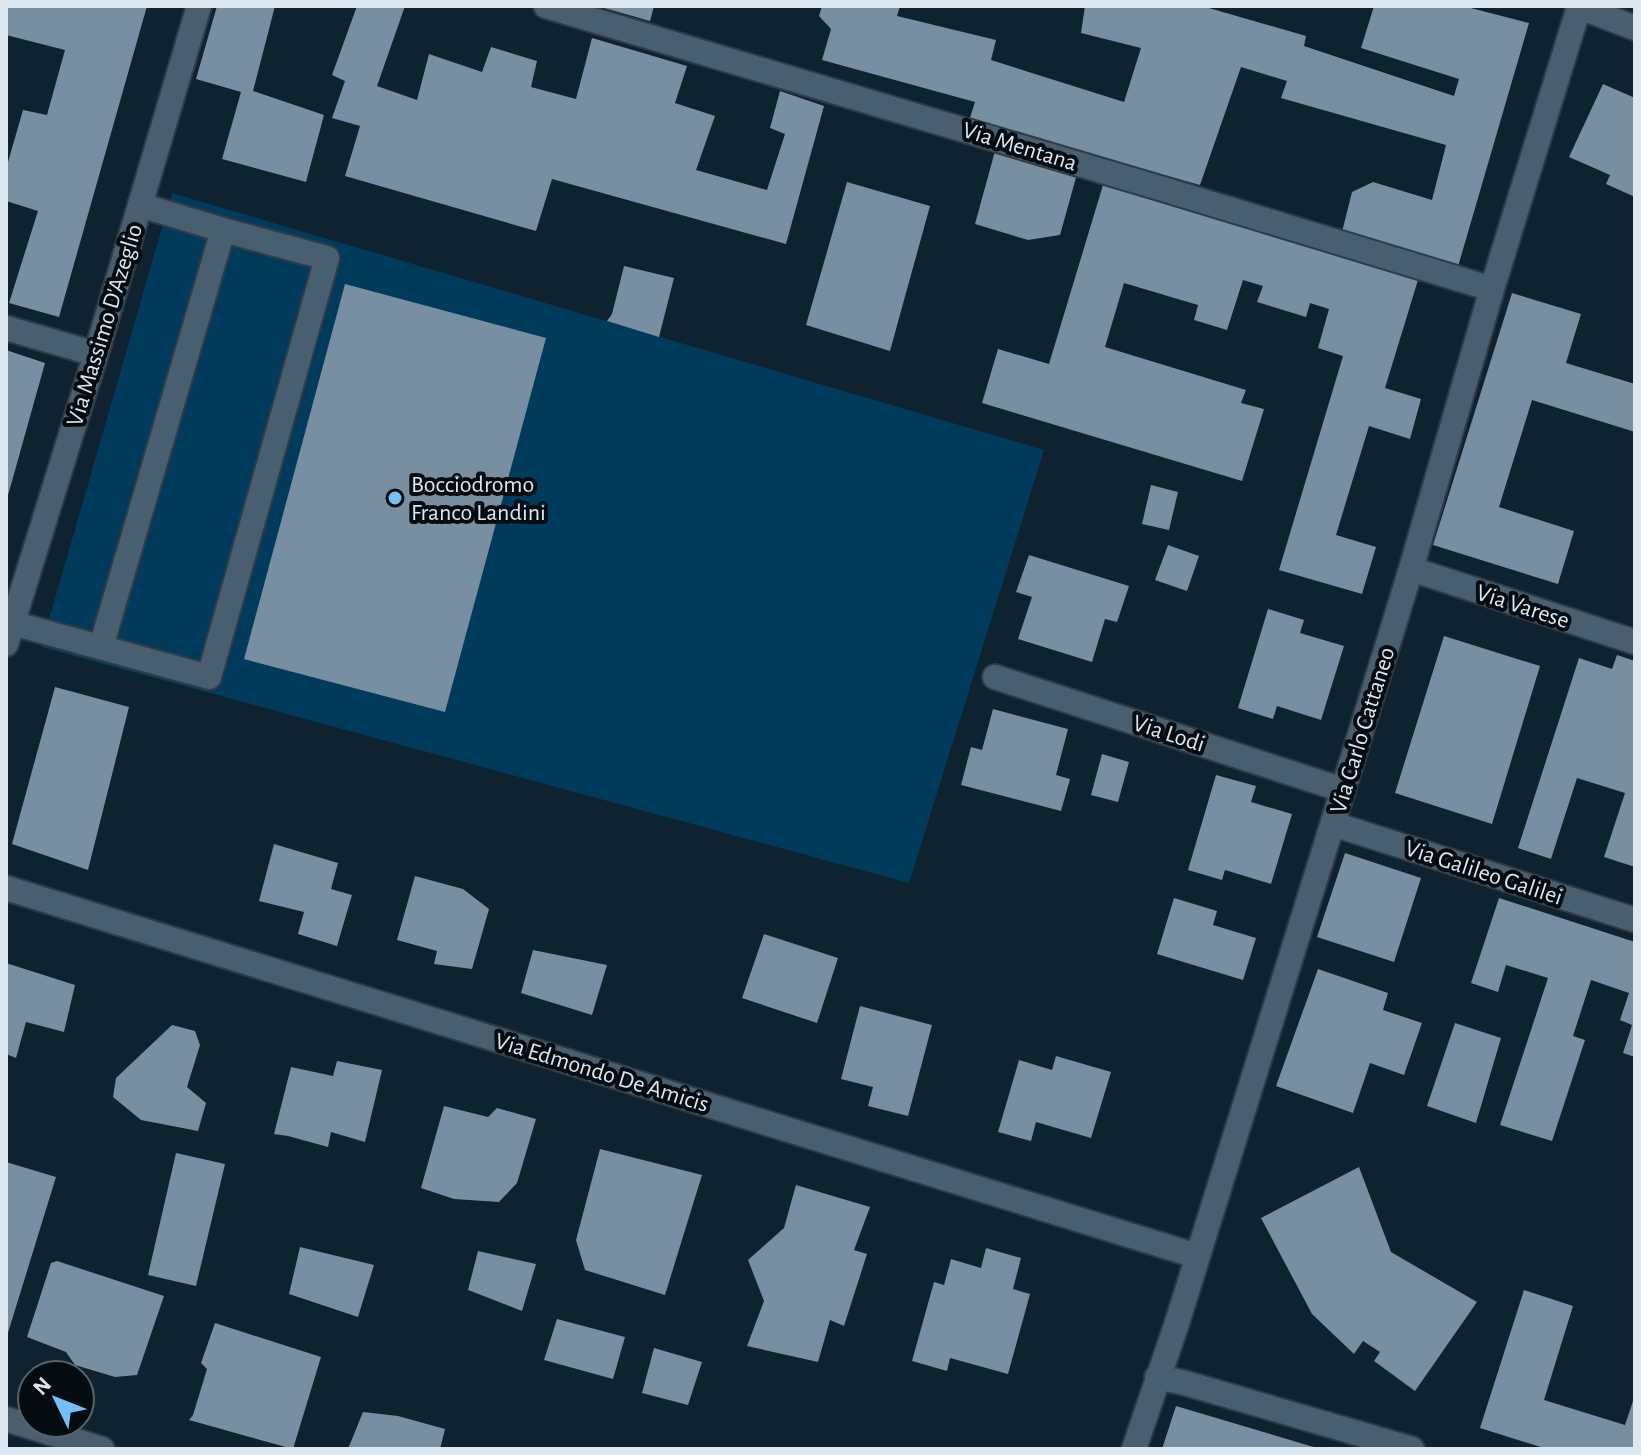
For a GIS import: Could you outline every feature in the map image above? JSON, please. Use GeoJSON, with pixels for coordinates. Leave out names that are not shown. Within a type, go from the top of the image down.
{"type":"FeatureCollection","features":[{"type":"Feature","properties":{"kind":"street","name":"Via Massimo D'Azeglio"},"geometry":{"type":"LineString","coordinates":[[9,633],[199,6]]}},
{"type":"Feature","properties":{"kind":"street","name":"Via Mentana"},"geometry":{"type":"LineString","coordinates":[[546,6],[1492,289]]}},
{"type":"Feature","properties":{"kind":"street"},"geometry":{"type":"LineString","coordinates":[[1578,6],[1635,28]]}},
{"type":"Feature","properties":{"kind":"street","name":"Via Carlo Cattaneo"},"geometry":{"type":"LineString","coordinates":[[1134,1449],[1177,1323],[1333,824],[1578,6]]}},
{"type":"Feature","properties":{"kind":"street"},"geometry":{"type":"LineString","coordinates":[[9,633],[101,647],[209,677],[327,258],[140,205]]}},
{"type":"Feature","properties":{"kind":"street"},"geometry":{"type":"LineString","coordinates":[[101,647],[223,230]]}},
{"type":"Feature","properties":{"kind":"street"},"geometry":{"type":"LineString","coordinates":[[6,328],[96,354]]}},
{"type":"Feature","properties":{"kind":"street","name":"Via Varese"},"geometry":{"type":"LineString","coordinates":[[1411,569],[1635,642]]}},
{"type":"Feature","properties":{"kind":"street","name":"Via Lodi"},"geometry":{"type":"LineString","coordinates":[[995,677],[1343,790]]}},
{"type":"Feature","properties":{"kind":"street","name":"Via Galileo Galilei"},"geometry":{"type":"LineString","coordinates":[[1333,824],[1635,920]]}},
{"type":"Feature","properties":{"kind":"street","name":"Via Edmondo De Amicis"},"geometry":{"type":"LineString","coordinates":[[6,888],[1197,1256]]}},
{"type":"Feature","properties":{"kind":"street"},"geometry":{"type":"LineString","coordinates":[[1157,1377],[1412,1449]]}},
{"type":"Feature","properties":{"kind":"street"},"geometry":{"type":"LineString","coordinates":[[6,1419],[102,1449]]}},
{"type":"Feature","properties":{"kind":"shaded area"},"geometry":{"type":"Polygon","coordinates":[[[172,193],[1044,450],[909,883],[41,647],[172,193]]]}},
{"type":"Feature","properties":{"kind":"building"},"geometry":{"type":"Polygon","coordinates":[[[6,6],[147,6],[59,317],[9,303],[38,211],[6,201],[6,169],[23,110],[47,115],[65,50],[6,35],[6,6]]]}},
{"type":"Feature","properties":{"kind":"building"},"geometry":{"type":"Polygon","coordinates":[[[217,6],[275,6],[253,91],[324,115],[306,182],[222,159],[241,92],[196,79],[217,6]]]}},
{"type":"Feature","properties":{"kind":"building"},"geometry":{"type":"Polygon","coordinates":[[[357,6],[405,6],[377,86],[417,100],[429,54],[482,72],[491,47],[537,61],[531,87],[576,99],[592,38],[687,66],[675,103],[715,116],[696,170],[767,190],[785,134],[770,128],[780,91],[824,106],[786,244],[552,179],[536,231],[345,176],[360,126],[332,118],[345,81],[332,75],[357,6]]]}},
{"type":"Feature","properties":{"kind":"building"},"geometry":{"type":"Polygon","coordinates":[[[597,6],[654,6],[650,21],[597,6]]]}},
{"type":"Feature","properties":{"kind":"building"},"geometry":{"type":"Polygon","coordinates":[[[822,6],[900,6],[897,16],[996,40],[991,60],[1124,102],[1141,48],[1081,33],[1085,6],[1202,6],[1306,36],[1304,46],[1454,96],[1459,79],[1361,48],[1374,6],[1463,6],[1529,23],[1457,270],[1341,236],[1352,192],[1373,182],[1432,200],[1446,145],[1281,98],[1287,81],[1241,67],[1200,185],[969,121],[975,102],[822,60],[831,29],[819,16],[822,6]]]}},
{"type":"Feature","properties":{"kind":"building"},"geometry":{"type":"Polygon","coordinates":[[[1603,84],[1635,98],[1635,197],[1606,184],[1610,175],[1569,157],[1603,84]]]}},
{"type":"Feature","properties":{"kind":"building"},"geometry":{"type":"Polygon","coordinates":[[[995,151],[1077,174],[1060,235],[1028,240],[975,224],[995,151]]]}},
{"type":"Feature","properties":{"kind":"building"},"geometry":{"type":"Polygon","coordinates":[[[847,182],[930,206],[890,351],[806,325],[847,182]]]}},
{"type":"Feature","properties":{"kind":"building"},"geometry":{"type":"Polygon","coordinates":[[[1103,185],[1418,280],[1385,388],[1421,399],[1410,439],[1369,426],[1336,535],[1376,547],[1362,594],[1279,570],[1343,356],[1318,348],[1329,309],[1310,303],[1306,317],[1257,302],[1263,286],[1243,280],[1227,330],[1194,320],[1198,305],[1124,283],[1105,347],[1246,390],[1241,403],[1264,409],[1242,481],[982,403],[998,349],[1049,364],[1103,185]]]}},
{"type":"Feature","properties":{"kind":"building"},"geometry":{"type":"Polygon","coordinates":[[[624,266],[674,278],[659,337],[607,321],[612,314],[624,266]]]}},
{"type":"Feature","properties":{"kind":"building","name":"Bocciodromo Franco Landini"},"geometry":{"type":"Polygon","coordinates":[[[345,284],[546,338],[445,712],[244,659],[345,284]]]}},
{"type":"Feature","properties":{"kind":"building"},"geometry":{"type":"Polygon","coordinates":[[[1512,293],[1581,314],[1566,363],[1635,384],[1635,432],[1532,400],[1499,507],[1574,531],[1558,584],[1433,545],[1512,293]]]}},
{"type":"Feature","properties":{"kind":"building"},"geometry":{"type":"Polygon","coordinates":[[[6,350],[45,363],[7,499],[6,499],[6,350]]]}},
{"type":"Feature","properties":{"kind":"building"},"geometry":{"type":"Polygon","coordinates":[[[1151,485],[1178,492],[1169,530],[1142,524],[1151,485]]]}},
{"type":"Feature","properties":{"kind":"building"},"geometry":{"type":"Polygon","coordinates":[[[1168,545],[1199,556],[1187,591],[1155,580],[1168,545]]]}},
{"type":"Feature","properties":{"kind":"building"},"geometry":{"type":"Polygon","coordinates":[[[1029,555],[1129,586],[1117,622],[1105,619],[1092,662],[1018,639],[1032,597],[1016,592],[1029,555]]]}},
{"type":"Feature","properties":{"kind":"building"},"geometry":{"type":"Polygon","coordinates":[[[1268,609],[1304,620],[1300,633],[1344,646],[1321,720],[1277,706],[1273,719],[1238,708],[1268,609]]]}},
{"type":"Feature","properties":{"kind":"building"},"geometry":{"type":"Polygon","coordinates":[[[1444,636],[1540,666],[1492,824],[1395,793],[1444,636]]]}},
{"type":"Feature","properties":{"kind":"building"},"geometry":{"type":"Polygon","coordinates":[[[1617,655],[1635,661],[1635,867],[1604,857],[1625,793],[1577,778],[1551,859],[1518,848],[1579,658],[1612,669],[1617,655]]]}},
{"type":"Feature","properties":{"kind":"building"},"geometry":{"type":"Polygon","coordinates":[[[55,687],[129,707],[88,870],[12,844],[55,687]]]}},
{"type":"Feature","properties":{"kind":"building"},"geometry":{"type":"Polygon","coordinates":[[[993,709],[1068,729],[1056,775],[1070,779],[1061,811],[961,785],[971,747],[982,750],[993,709]]]}},
{"type":"Feature","properties":{"kind":"building"},"geometry":{"type":"Polygon","coordinates":[[[1102,754],[1129,762],[1118,802],[1091,795],[1102,754]]]}},
{"type":"Feature","properties":{"kind":"building"},"geometry":{"type":"Polygon","coordinates":[[[1216,775],[1256,786],[1251,802],[1292,814],[1271,884],[1225,870],[1222,880],[1188,870],[1216,775]]]}},
{"type":"Feature","properties":{"kind":"building"},"geometry":{"type":"Polygon","coordinates":[[[274,844],[338,863],[331,889],[352,895],[337,946],[298,934],[304,912],[259,901],[274,844]]]}},
{"type":"Feature","properties":{"kind":"building"},"geometry":{"type":"Polygon","coordinates":[[[1345,853],[1421,878],[1394,962],[1317,937],[1345,853]]]}},
{"type":"Feature","properties":{"kind":"building"},"geometry":{"type":"Polygon","coordinates":[[[415,876],[463,889],[489,909],[472,969],[434,964],[437,951],[397,940],[415,876]]]}},
{"type":"Feature","properties":{"kind":"building"},"geometry":{"type":"Polygon","coordinates":[[[1174,898],[1217,911],[1213,925],[1256,938],[1243,980],[1157,954],[1174,898]]]}},
{"type":"Feature","properties":{"kind":"building"},"geometry":{"type":"Polygon","coordinates":[[[1499,898],[1635,942],[1635,1057],[1623,1053],[1632,1025],[1620,1020],[1629,993],[1591,980],[1573,1036],[1585,1040],[1552,1141],[1500,1125],[1548,978],[1506,965],[1498,992],[1471,983],[1499,898]]]}},
{"type":"Feature","properties":{"kind":"building"},"geometry":{"type":"Polygon","coordinates":[[[764,934],[838,958],[817,1023],[742,998],[764,934]]]}},
{"type":"Feature","properties":{"kind":"building"},"geometry":{"type":"Polygon","coordinates":[[[533,950],[607,965],[592,1015],[521,993],[533,950]]]}},
{"type":"Feature","properties":{"kind":"building"},"geometry":{"type":"Polygon","coordinates":[[[6,963],[75,985],[64,1032],[26,1022],[16,1058],[6,1054],[6,963]]]}},
{"type":"Feature","properties":{"kind":"building"},"geometry":{"type":"Polygon","coordinates":[[[1318,969],[1388,993],[1383,1010],[1422,1023],[1404,1075],[1370,1063],[1353,1113],[1276,1086],[1318,969]]]}},
{"type":"Feature","properties":{"kind":"building"},"geometry":{"type":"Polygon","coordinates":[[[860,1006],[932,1025],[908,1116],[868,1106],[873,1087],[841,1079],[860,1006]]]}},
{"type":"Feature","properties":{"kind":"building"},"geometry":{"type":"Polygon","coordinates":[[[1455,1023],[1501,1038],[1476,1123],[1427,1106],[1455,1023]]]}},
{"type":"Feature","properties":{"kind":"building"},"geometry":{"type":"Polygon","coordinates":[[[172,1025],[195,1031],[200,1045],[187,1087],[206,1103],[198,1131],[141,1120],[113,1097],[116,1078],[172,1025]]]}},
{"type":"Feature","properties":{"kind":"building"},"geometry":{"type":"Polygon","coordinates":[[[1056,1056],[1111,1072],[1091,1138],[1036,1122],[1031,1141],[998,1132],[1019,1060],[1052,1070],[1056,1056]]]}},
{"type":"Feature","properties":{"kind":"building"},"geometry":{"type":"Polygon","coordinates":[[[337,1061],[382,1070],[365,1142],[331,1132],[328,1147],[274,1134],[291,1067],[333,1076],[337,1061]]]}},
{"type":"Feature","properties":{"kind":"building"},"geometry":{"type":"Polygon","coordinates":[[[444,1106],[488,1117],[497,1108],[536,1119],[517,1183],[499,1202],[454,1199],[421,1188],[444,1106]]]}},
{"type":"Feature","properties":{"kind":"building"},"geometry":{"type":"Polygon","coordinates":[[[600,1149],[702,1175],[665,1295],[585,1270],[576,1240],[600,1149]]]}},
{"type":"Feature","properties":{"kind":"building"},"geometry":{"type":"Polygon","coordinates":[[[176,1153],[225,1164],[196,1286],[148,1275],[176,1153]]]}},
{"type":"Feature","properties":{"kind":"building"},"geometry":{"type":"Polygon","coordinates":[[[6,1162],[56,1177],[7,1336],[6,1336],[6,1162]]]}},
{"type":"Feature","properties":{"kind":"building"},"geometry":{"type":"Polygon","coordinates":[[[1359,1167],[1391,1252],[1477,1302],[1415,1391],[1374,1361],[1380,1352],[1363,1341],[1354,1354],[1312,1314],[1261,1218],[1359,1167]]]}},
{"type":"Feature","properties":{"kind":"building"},"geometry":{"type":"Polygon","coordinates":[[[796,1185],[870,1207],[854,1250],[867,1254],[844,1326],[830,1320],[818,1362],[747,1346],[764,1301],[748,1260],[784,1228],[796,1185]]]}},
{"type":"Feature","properties":{"kind":"building"},"geometry":{"type":"Polygon","coordinates":[[[300,1247],[374,1265],[358,1317],[289,1294],[300,1247]]]}},
{"type":"Feature","properties":{"kind":"building"},"geometry":{"type":"Polygon","coordinates":[[[986,1248],[1021,1258],[1013,1289],[1030,1294],[1008,1374],[950,1358],[947,1371],[912,1361],[934,1282],[944,1285],[951,1259],[981,1268],[986,1248]]]}},
{"type":"Feature","properties":{"kind":"building"},"geometry":{"type":"Polygon","coordinates":[[[478,1251],[536,1264],[522,1311],[468,1290],[478,1251]]]}},
{"type":"Feature","properties":{"kind":"building"},"geometry":{"type":"Polygon","coordinates":[[[57,1261],[164,1296],[137,1375],[115,1377],[96,1371],[96,1359],[71,1359],[66,1352],[27,1337],[51,1263],[57,1261]]]}},
{"type":"Feature","properties":{"kind":"building"},"geometry":{"type":"Polygon","coordinates":[[[1524,1290],[1573,1306],[1544,1400],[1625,1425],[1635,1395],[1635,1449],[1547,1449],[1480,1428],[1524,1290]]]}},
{"type":"Feature","properties":{"kind":"building"},"geometry":{"type":"Polygon","coordinates":[[[557,1319],[625,1337],[613,1379],[544,1360],[557,1319]]]}},
{"type":"Feature","properties":{"kind":"building"},"geometry":{"type":"Polygon","coordinates":[[[215,1323],[321,1357],[293,1449],[189,1420],[207,1369],[201,1363],[215,1323]]]}},
{"type":"Feature","properties":{"kind":"building"},"geometry":{"type":"Polygon","coordinates":[[[654,1348],[702,1362],[688,1405],[642,1393],[654,1348]]]}},
{"type":"Feature","properties":{"kind":"building"},"geometry":{"type":"Polygon","coordinates":[[[1176,1406],[1317,1448],[1162,1449],[1176,1406]]]}},
{"type":"Feature","properties":{"kind":"building"},"geometry":{"type":"Polygon","coordinates":[[[363,1412],[398,1416],[445,1429],[440,1449],[348,1449],[363,1412]]]}},
{"type":"Feature","properties":{"kind":"place","name":"Bocciodromo Franco Landini"},"geometry":{"type":"Point","coordinates":[395,498]}}]}
